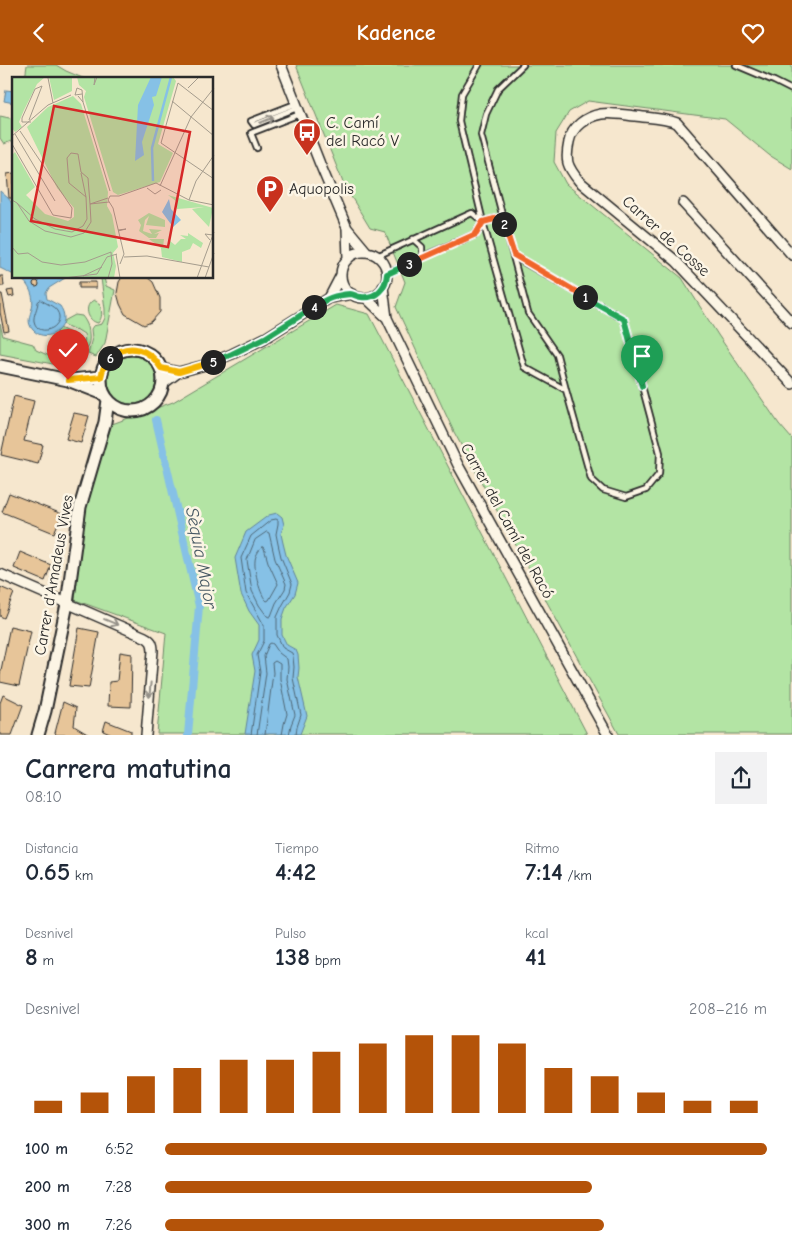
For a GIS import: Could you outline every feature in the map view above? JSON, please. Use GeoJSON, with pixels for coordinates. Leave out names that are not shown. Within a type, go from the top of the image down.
{"type":"FeatureCollection","features":[{"type":"Feature","properties":{"kind":"street"},"geometry":{"type":"LineString","coordinates":[[282,65],[297,109],[347,228],[367,252]]}},
{"type":"Feature","properties":{"kind":"street","name":"Carrer de Cosse"},"geometry":{"type":"LineString","coordinates":[[792,255],[677,123],[665,119],[602,113],[586,118],[576,126],[570,136],[566,153],[569,168],[579,181],[676,261],[792,384]]}},
{"type":"Feature","properties":{"kind":"street"},"geometry":{"type":"LineString","coordinates":[[683,203],[792,323]]}},
{"type":"Feature","properties":{"kind":"street"},"geometry":{"type":"LineString","coordinates":[[347,228],[348,259]]}},
{"type":"Feature","properties":{"kind":"street"},"geometry":{"type":"LineString","coordinates":[[367,252],[377,256],[385,266],[387,274],[383,287],[376,295],[366,298],[352,294],[344,286],[343,266],[348,259],[357,253],[367,252]]}},
{"type":"Feature","properties":{"kind":"street"},"geometry":{"type":"LineString","coordinates":[[328,298],[342,275]]}},
{"type":"Feature","properties":{"kind":"street","name":"Carrer del Camí del Racó"},"geometry":{"type":"LineString","coordinates":[[383,287],[387,318],[458,465],[608,735]]}},
{"type":"Feature","properties":{"kind":"street"},"geometry":{"type":"LineString","coordinates":[[163,384],[179,372],[205,365],[265,338],[328,298],[352,294]]}},
{"type":"Feature","properties":{"kind":"street","name":"Carrer del Camí del Racó"},"geometry":{"type":"LineString","coordinates":[[366,298],[387,318]]}},
{"type":"Feature","properties":{"kind":"street"},"geometry":{"type":"LineString","coordinates":[[128,349],[144,351],[151,355],[161,368],[164,379],[159,397],[149,407],[135,411],[116,407],[106,397],[102,389],[101,377],[107,362],[113,356],[128,349]]}},
{"type":"Feature","properties":{"kind":"street"},"geometry":{"type":"LineString","coordinates":[[0,366],[68,380],[106,397]]}},
{"type":"Feature","properties":{"kind":"street"},"geometry":{"type":"LineString","coordinates":[[161,368],[179,372]]}},
{"type":"Feature","properties":{"kind":"street"},"geometry":{"type":"LineString","coordinates":[[68,380],[101,377]]}},
{"type":"Feature","properties":{"kind":"street","name":"Carrer d'Amadeus Vives"},"geometry":{"type":"LineString","coordinates":[[38,735],[45,711],[67,603],[80,507],[105,422],[106,397]]}},
{"type":"Feature","properties":{"kind":"street"},"geometry":{"type":"LineString","coordinates":[[105,422],[122,409]]}},
{"type":"Feature","properties":{"kind":"street"},"geometry":{"type":"LineString","coordinates":[[0,574],[150,640],[153,645],[153,651],[146,735]]}},
{"type":"Feature","properties":{"kind":"lane"},"geometry":{"type":"LineString","coordinates":[[479,65],[462,94],[459,121],[483,222],[524,367],[566,390]]}},
{"type":"Feature","properties":{"kind":"lane"},"geometry":{"type":"LineString","coordinates":[[514,255],[624,319],[660,453],[659,474],[646,490],[626,497],[603,490],[591,479],[557,355],[528,313],[481,135],[486,113],[498,89],[522,65]]}},
{"type":"Feature","properties":{"kind":"lane"},"geometry":{"type":"LineString","coordinates":[[736,65],[792,90]]}},
{"type":"Feature","properties":{"kind":"lane"},"geometry":{"type":"LineString","coordinates":[[297,109],[254,125],[251,121],[297,109]]}},
{"type":"Feature","properties":{"kind":"lane"},"geometry":{"type":"LineString","coordinates":[[256,148],[251,133],[297,109]]}},
{"type":"Feature","properties":{"kind":"lane"},"geometry":{"type":"LineString","coordinates":[[377,256],[472,213],[483,222]]}},
{"type":"Feature","properties":{"kind":"lane"},"geometry":{"type":"LineString","coordinates":[[387,274],[476,234],[483,222],[502,217]]}},
{"type":"Feature","properties":{"kind":"lane"},"geometry":{"type":"LineString","coordinates":[[413,239],[422,247],[422,257]]}},
{"type":"Feature","properties":{"kind":"green space"},"geometry":{"type":"Polygon","coordinates":[[[27,65],[56,65],[80,77],[25,77],[27,65]]]}},
{"type":"Feature","properties":{"kind":"green space"},"geometry":{"type":"Polygon","coordinates":[[[296,65],[792,65],[792,169],[769,155],[725,119],[588,101],[569,112],[556,133],[554,162],[566,184],[682,278],[718,335],[779,424],[792,439],[792,734],[619,734],[454,432],[396,307],[405,282],[385,232],[370,228],[344,185],[296,65]]]}},
{"type":"Feature","properties":{"kind":"green space"},"geometry":{"type":"Polygon","coordinates":[[[0,116],[12,119],[12,141],[4,144],[0,138],[0,116]]]}},
{"type":"Feature","properties":{"kind":"green space"},"geometry":{"type":"Polygon","coordinates":[[[101,279],[104,279],[106,286],[115,290],[105,343],[96,357],[88,354],[92,338],[91,329],[93,326],[102,324],[105,318],[101,279]]]}},
{"type":"Feature","properties":{"kind":"green space"},"geometry":{"type":"Polygon","coordinates":[[[94,300],[100,304],[101,309],[100,321],[98,323],[91,319],[88,313],[88,305],[94,300]]]}},
{"type":"Feature","properties":{"kind":"green space"},"geometry":{"type":"Polygon","coordinates":[[[336,305],[369,314],[587,734],[157,734],[166,633],[75,600],[84,509],[112,424],[173,402],[336,305]]]}},
{"type":"Feature","properties":{"kind":"green space"},"geometry":{"type":"Polygon","coordinates":[[[75,315],[82,316],[87,324],[89,341],[87,347],[72,353],[54,352],[54,344],[61,344],[66,348],[74,349],[83,344],[84,334],[63,324],[64,321],[75,315]]]}},
{"type":"Feature","properties":{"kind":"green space"},"geometry":{"type":"Polygon","coordinates":[[[0,324],[3,336],[33,344],[36,350],[52,357],[53,364],[0,354],[0,324]]]}},
{"type":"Feature","properties":{"kind":"green space"},"geometry":{"type":"Polygon","coordinates":[[[60,328],[70,333],[69,341],[66,343],[56,337],[60,328]]]}},
{"type":"Feature","properties":{"kind":"green space"},"geometry":{"type":"Polygon","coordinates":[[[127,356],[137,356],[149,363],[156,375],[156,385],[149,397],[137,404],[127,404],[119,400],[112,393],[108,385],[108,375],[112,367],[119,360],[127,356]]]}},
{"type":"Feature","properties":{"kind":"water"},"geometry":{"type":"Polygon","coordinates":[[[6,90],[12,91],[12,103],[4,101],[6,90]]]}},
{"type":"Feature","properties":{"kind":"water"},"geometry":{"type":"Polygon","coordinates":[[[0,191],[12,204],[12,274],[0,268],[0,191]]]}},
{"type":"Feature","properties":{"kind":"water"},"geometry":{"type":"Polygon","coordinates":[[[21,279],[63,279],[49,288],[46,293],[47,299],[60,306],[63,313],[63,323],[58,331],[53,334],[43,335],[33,330],[29,319],[33,304],[32,295],[21,279]]]}},
{"type":"Feature","properties":{"kind":"water"},"geometry":{"type":"Polygon","coordinates":[[[277,513],[282,517],[284,525],[281,534],[283,543],[298,583],[295,594],[286,608],[282,619],[282,635],[287,645],[296,650],[298,655],[298,677],[307,716],[300,734],[245,734],[255,671],[252,655],[259,640],[259,625],[249,611],[241,594],[235,558],[246,532],[269,515],[277,513]]]}},
{"type":"Feature","properties":{"kind":"building"},"geometry":{"type":"Polygon","coordinates":[[[12,173],[12,198],[9,198],[7,174],[12,173]]]}},
{"type":"Feature","properties":{"kind":"building"},"geometry":{"type":"Polygon","coordinates":[[[0,276],[3,276],[4,286],[0,286],[0,276]]]}},
{"type":"Feature","properties":{"kind":"building"},"geometry":{"type":"Polygon","coordinates":[[[121,279],[149,279],[153,282],[160,298],[160,312],[151,322],[144,325],[125,314],[117,293],[121,279]]]}},
{"type":"Feature","properties":{"kind":"building"},"geometry":{"type":"Polygon","coordinates":[[[36,281],[39,284],[36,287],[33,284],[36,281]]]}},
{"type":"Feature","properties":{"kind":"building"},"geometry":{"type":"Polygon","coordinates":[[[79,282],[96,282],[96,288],[79,288],[79,282]]]}},
{"type":"Feature","properties":{"kind":"building"},"geometry":{"type":"Polygon","coordinates":[[[13,290],[14,296],[9,297],[7,291],[13,290]]]}},
{"type":"Feature","properties":{"kind":"building"},"geometry":{"type":"Polygon","coordinates":[[[0,294],[2,294],[9,331],[4,332],[0,312],[0,294]]]}},
{"type":"Feature","properties":{"kind":"building"},"geometry":{"type":"Polygon","coordinates":[[[14,396],[34,401],[24,441],[43,445],[38,464],[1,455],[14,396]]]}},
{"type":"Feature","properties":{"kind":"building"},"geometry":{"type":"Polygon","coordinates":[[[74,413],[89,416],[81,443],[66,439],[74,413]]]}},
{"type":"Feature","properties":{"kind":"building"},"geometry":{"type":"Polygon","coordinates":[[[9,493],[62,514],[54,533],[2,512],[9,493]]]}},
{"type":"Feature","properties":{"kind":"building"},"geometry":{"type":"Polygon","coordinates":[[[20,552],[51,565],[45,581],[14,568],[20,552]]]}},
{"type":"Feature","properties":{"kind":"building"},"geometry":{"type":"Polygon","coordinates":[[[0,587],[14,593],[4,618],[0,616],[0,587]]]}},
{"type":"Feature","properties":{"kind":"building"},"geometry":{"type":"Polygon","coordinates":[[[10,626],[31,631],[19,686],[0,682],[10,626]]]}},
{"type":"Feature","properties":{"kind":"building"},"geometry":{"type":"Polygon","coordinates":[[[79,628],[99,632],[89,688],[69,686],[79,628]]]}},
{"type":"Feature","properties":{"kind":"building"},"geometry":{"type":"Polygon","coordinates":[[[120,652],[132,654],[131,707],[108,706],[109,682],[117,681],[120,652]]]}},
{"type":"Feature","properties":{"kind":"building"},"geometry":{"type":"Polygon","coordinates":[[[3,695],[23,705],[12,735],[0,735],[0,703],[3,695]]]}},
{"type":"Feature","properties":{"kind":"building"},"geometry":{"type":"Polygon","coordinates":[[[63,702],[76,708],[74,726],[89,735],[57,735],[55,733],[63,702]]]}},
{"type":"Feature","properties":{"kind":"building"},"geometry":{"type":"Polygon","coordinates":[[[106,721],[131,731],[131,735],[112,735],[103,731],[106,721]]]}},
{"type":"Feature","properties":{"kind":"waterway","name":"Sèquia Major"},"geometry":{"type":"LineString","coordinates":[[156,420],[199,606],[188,735]]}},
{"type":"Feature","properties":{"kind":"place","name":"C. Camí del Racó V"},"geometry":{"type":"Point","coordinates":[307,156]}},
{"type":"Feature","properties":{"kind":"place","name":"Aquopolis"},"geometry":{"type":"Point","coordinates":[270,213]}},
{"type":"Feature","properties":{"kind":"route"},"geometry":{"type":"LineString","coordinates":[[68,380],[101,377],[107,362],[113,356],[128,349],[144,351],[157,361],[161,368],[179,372],[205,365],[265,338],[328,298],[352,294],[366,298],[376,295],[386,283],[387,274],[476,234],[483,222],[502,217],[514,255],[624,319],[642,386]]}}]}
